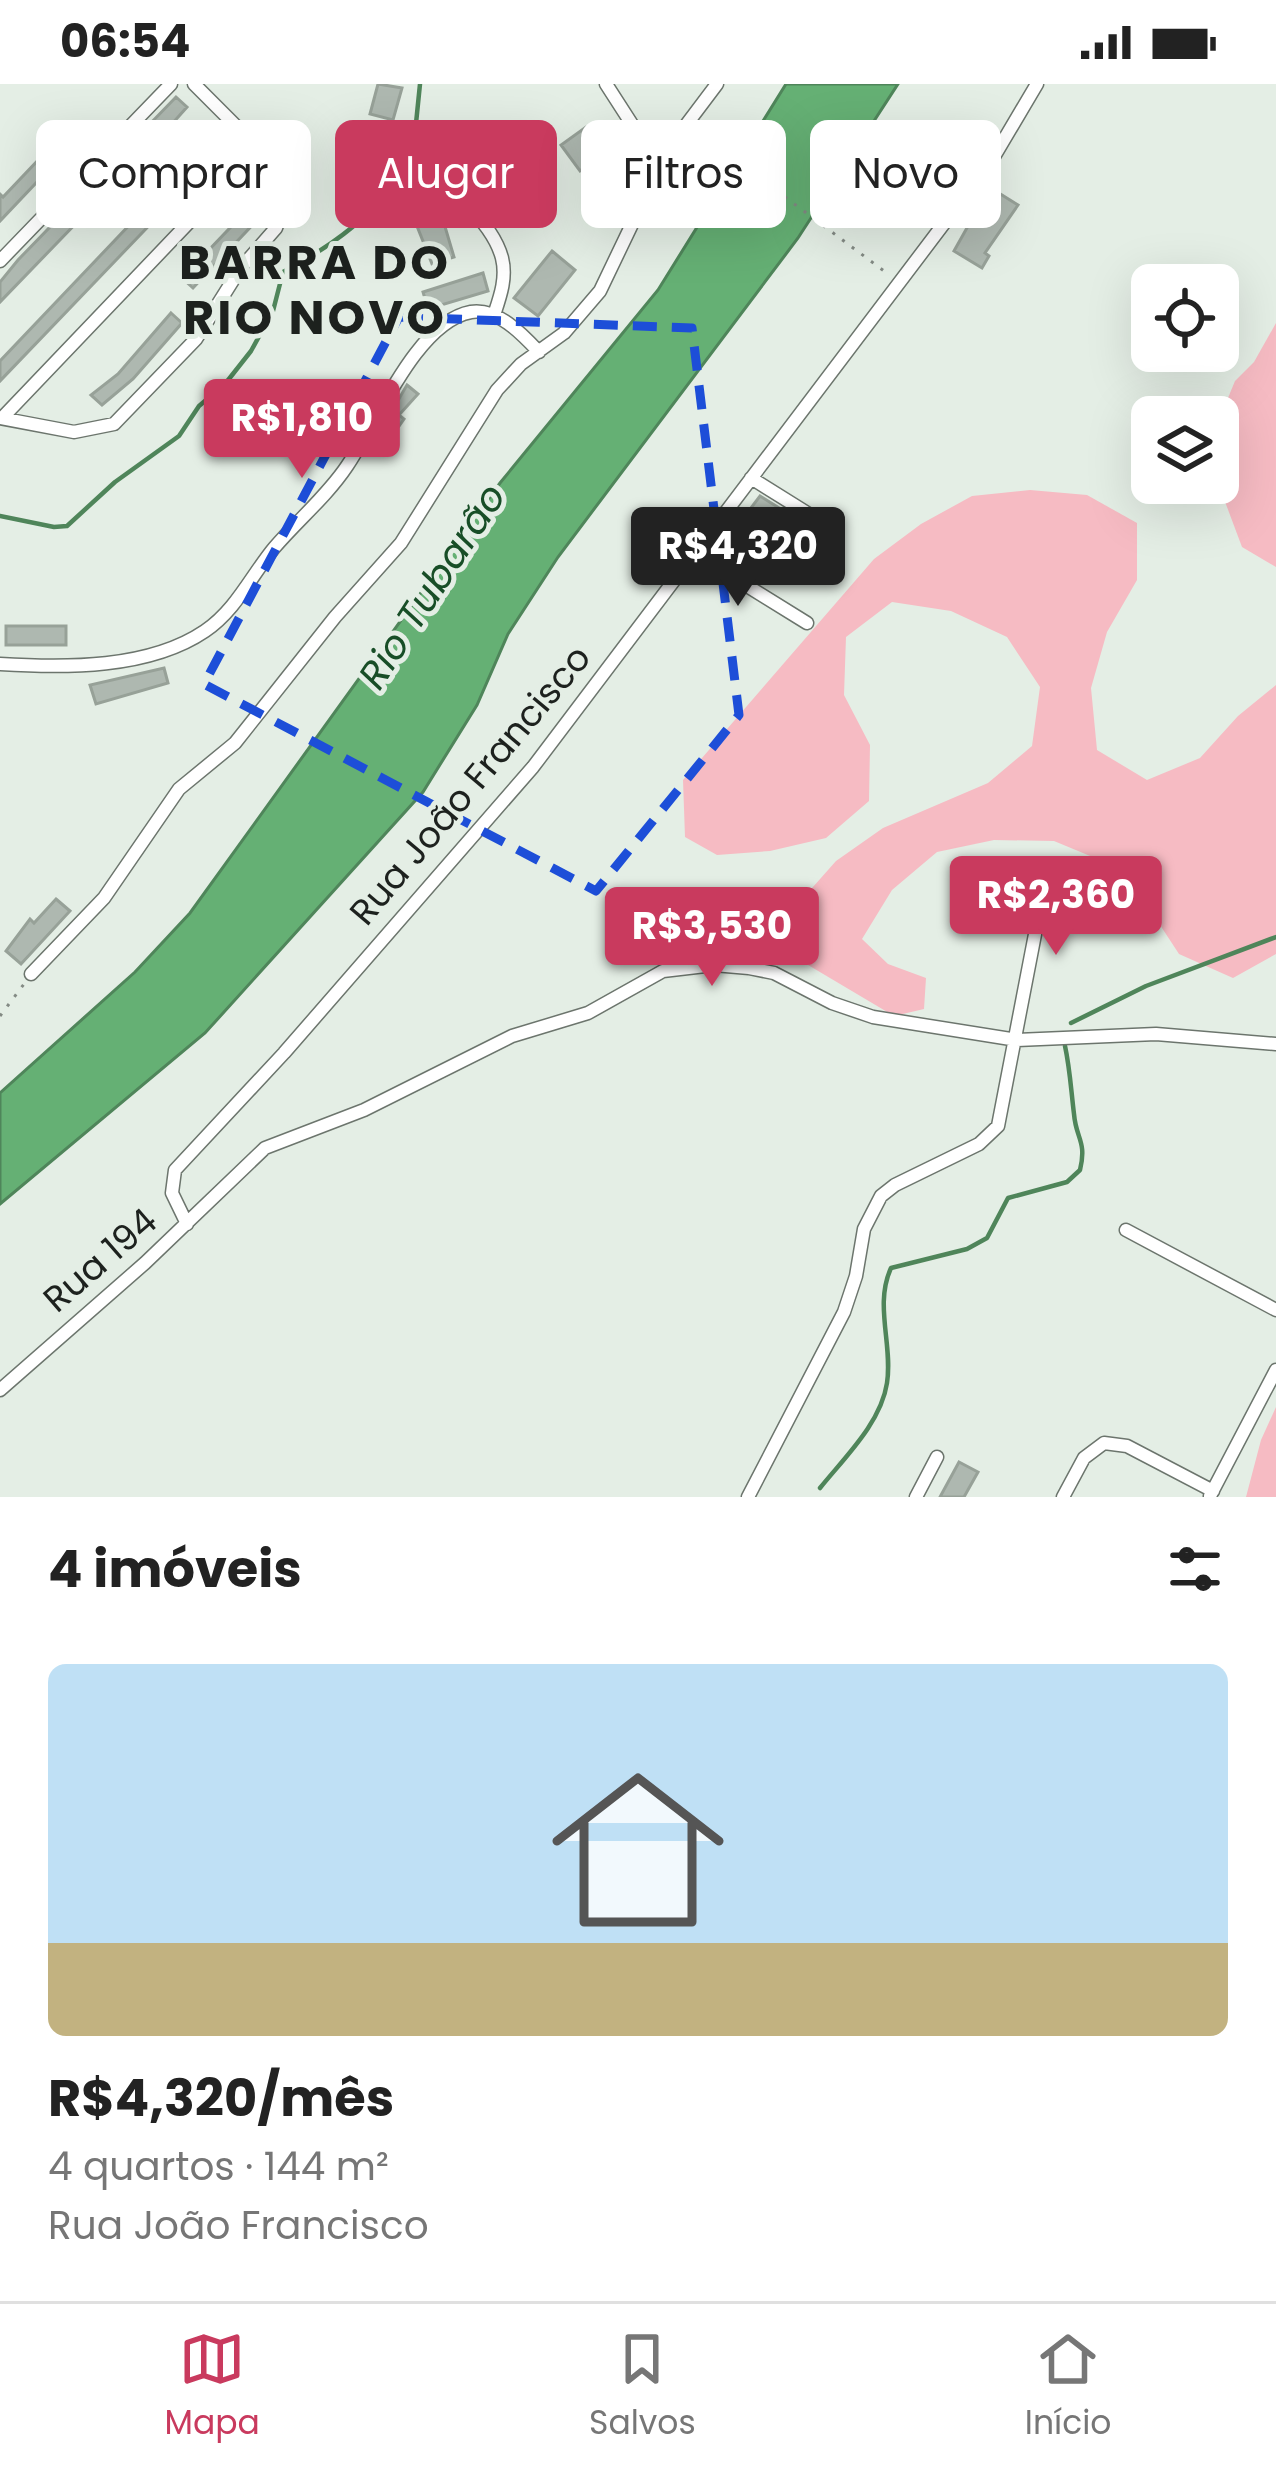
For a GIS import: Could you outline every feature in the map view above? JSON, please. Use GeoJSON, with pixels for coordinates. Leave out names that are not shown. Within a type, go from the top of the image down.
{"type":"FeatureCollection","features":[{"type":"Feature","properties":{"kind":"street"},"geometry":{"type":"LineString","coordinates":[[0,261],[171,84]]}},
{"type":"Feature","properties":{"kind":"street"},"geometry":{"type":"LineString","coordinates":[[194,84],[231,120]]}},
{"type":"Feature","properties":{"kind":"street"},"geometry":{"type":"LineString","coordinates":[[606,84],[628,120]]}},
{"type":"Feature","properties":{"kind":"street"},"geometry":{"type":"LineString","coordinates":[[690,120],[717,84]]}},
{"type":"Feature","properties":{"kind":"street","name":"Rua João Francisco"},"geometry":{"type":"LineString","coordinates":[[187,1224],[170,1182],[184,1157],[284,1053],[511,794],[900,284],[1006,140],[1037,84]]}},
{"type":"Feature","properties":{"kind":"street"},"geometry":{"type":"LineString","coordinates":[[2,418],[184,228]]}},
{"type":"Feature","properties":{"kind":"street"},"geometry":{"type":"LineString","coordinates":[[2,418],[58,430],[104,429],[124,417],[196,339],[240,269],[274,228]]}},
{"type":"Feature","properties":{"kind":"street"},"geometry":{"type":"LineString","coordinates":[[483,228],[496,244],[503,274],[494,315]]}},
{"type":"Feature","properties":{"kind":"street"},"geometry":{"type":"LineString","coordinates":[[31,974],[104,898],[179,789],[248,728],[335,617],[401,543],[497,390],[564,333],[600,291],[634,228]]}},
{"type":"Feature","properties":{"kind":"street"},"geometry":{"type":"LineString","coordinates":[[0,664],[107,662],[164,650],[206,630],[236,602],[273,550],[340,476],[388,396],[433,336],[459,316],[480,311],[494,315],[539,352]]}},
{"type":"Feature","properties":{"kind":"street"},"geometry":{"type":"LineString","coordinates":[[752,478],[812,515]]}},
{"type":"Feature","properties":{"kind":"street"},"geometry":{"type":"LineString","coordinates":[[694,553],[807,623]]}},
{"type":"Feature","properties":{"kind":"street"},"geometry":{"type":"LineString","coordinates":[[748,1497],[844,1312],[870,1213],[895,1185],[989,1137],[1001,1118],[1048,867]]}},
{"type":"Feature","properties":{"kind":"street","name":"Rua 194"},"geometry":{"type":"LineString","coordinates":[[0,1390],[265,1148],[364,1110],[512,1036],[588,1013],[663,971],[714,965],[749,968],[774,973],[832,1003],[873,1017],[1017,1040],[1156,1034],[1276,1044]]}},
{"type":"Feature","properties":{"kind":"street"},"geometry":{"type":"LineString","coordinates":[[1126,1230],[1276,1310]]}},
{"type":"Feature","properties":{"kind":"street"},"geometry":{"type":"LineString","coordinates":[[1063,1497],[1084,1458],[1104,1443],[1127,1446],[1212,1494],[1276,1370]]}},
{"type":"Feature","properties":{"kind":"street"},"geometry":{"type":"LineString","coordinates":[[916,1497],[937,1457]]}},
{"type":"Feature","properties":{"kind":"path"},"geometry":{"type":"LineString","coordinates":[[786,198],[900,284]]}},
{"type":"Feature","properties":{"kind":"path"},"geometry":{"type":"LineString","coordinates":[[0,1016],[31,974]]}},
{"type":"Feature","properties":{"kind":"highlighted area"},"geometry":{"type":"Polygon","coordinates":[[[399,317],[692,328],[739,715],[596,891],[204,684],[399,317]]]}},
{"type":"Feature","properties":{"kind":"shaded area"},"geometry":{"type":"Polygon","coordinates":[[[1276,323],[1276,567],[1242,547],[1226,504],[1239,504],[1239,396],[1229,396],[1235,381],[1254,362],[1276,323]]]}},
{"type":"Feature","properties":{"kind":"shaded area"},"geometry":{"type":"Polygon","coordinates":[[[1030,490],[1087,495],[1137,523],[1137,580],[1107,632],[1091,688],[1097,750],[1147,780],[1200,758],[1238,716],[1276,685],[1276,954],[1233,978],[1179,954],[1147,905],[1107,863],[1054,841],[994,840],[937,852],[892,890],[862,939],[888,964],[926,978],[924,1009],[894,1016],[803,962],[797,905],[836,861],[883,828],[988,783],[1032,746],[1040,687],[1007,637],[951,611],[892,602],[846,637],[844,695],[870,745],[869,801],[826,838],[770,851],[717,855],[685,837],[683,780],[874,559],[921,524],[972,496],[1030,490]]]}},
{"type":"Feature","properties":{"kind":"shaded area"},"geometry":{"type":"Polygon","coordinates":[[[1276,1407],[1276,1497],[1246,1497],[1261,1440],[1276,1407]]]}},
{"type":"Feature","properties":{"kind":"water","name":"Rio Tubarão"},"geometry":{"type":"Polygon","coordinates":[[[786,84],[898,84],[875,120],[810,120],[810,220],[558,557],[508,634],[477,705],[423,792],[205,1033],[0,1204],[0,1093],[135,972],[190,913],[500,483],[658,290],[697,228],[786,228],[786,120],[764,120],[786,84]]]}},
{"type":"Feature","properties":{"kind":"building"},"geometry":{"type":"Polygon","coordinates":[[[378,84],[402,88],[393,120],[370,114],[378,84]]]}},
{"type":"Feature","properties":{"kind":"building"},"geometry":{"type":"Polygon","coordinates":[[[176,97],[187,107],[175,120],[154,120],[176,97]]]}},
{"type":"Feature","properties":{"kind":"building"},"geometry":{"type":"Polygon","coordinates":[[[581,131],[581,170],[580,171],[561,145],[581,131]]]}},
{"type":"Feature","properties":{"kind":"building"},"geometry":{"type":"Polygon","coordinates":[[[36,162],[36,183],[0,221],[0,194],[3,197],[36,162]]]}},
{"type":"Feature","properties":{"kind":"building"},"geometry":{"type":"Polygon","coordinates":[[[1001,194],[1018,205],[985,253],[989,256],[982,268],[954,251],[967,228],[1001,228],[1001,194]]]}},
{"type":"Feature","properties":{"kind":"building"},"geometry":{"type":"Polygon","coordinates":[[[49,228],[71,228],[0,302],[0,282],[49,228]]]}},
{"type":"Feature","properties":{"kind":"building"},"geometry":{"type":"Polygon","coordinates":[[[127,228],[146,228],[0,381],[0,361],[127,228]]]}},
{"type":"Feature","properties":{"kind":"building"},"geometry":{"type":"Polygon","coordinates":[[[230,228],[250,228],[193,288],[182,278],[230,228]]]}},
{"type":"Feature","properties":{"kind":"building"},"geometry":{"type":"Polygon","coordinates":[[[418,228],[445,228],[454,257],[432,264],[418,228]]]}},
{"type":"Feature","properties":{"kind":"building"},"geometry":{"type":"Polygon","coordinates":[[[552,251],[575,270],[538,316],[514,298],[552,251]]]}},
{"type":"Feature","properties":{"kind":"building"},"geometry":{"type":"Polygon","coordinates":[[[483,273],[488,291],[428,309],[423,292],[483,273]]]}},
{"type":"Feature","properties":{"kind":"building"},"geometry":{"type":"Polygon","coordinates":[[[171,313],[182,323],[133,379],[102,405],[91,395],[118,374],[171,313]]]}},
{"type":"Feature","properties":{"kind":"building"},"geometry":{"type":"Polygon","coordinates":[[[407,385],[418,394],[399,415],[404,419],[394,427],[379,455],[369,450],[407,385]]]}},
{"type":"Feature","properties":{"kind":"building"},"geometry":{"type":"Polygon","coordinates":[[[760,496],[800,521],[793,530],[774,516],[756,541],[750,537],[732,563],[717,553],[760,496]]]}},
{"type":"Feature","properties":{"kind":"building"},"geometry":{"type":"Polygon","coordinates":[[[6,626],[66,626],[66,645],[6,645],[6,626]]]}},
{"type":"Feature","properties":{"kind":"building"},"geometry":{"type":"Polygon","coordinates":[[[164,668],[168,683],[96,704],[90,685],[164,668]]]}},
{"type":"Feature","properties":{"kind":"building"},"geometry":{"type":"Polygon","coordinates":[[[56,899],[70,911],[21,964],[6,951],[30,919],[34,923],[56,899]]]}},
{"type":"Feature","properties":{"kind":"building"},"geometry":{"type":"Polygon","coordinates":[[[959,1462],[978,1472],[964,1497],[940,1497],[959,1462]]]}},
{"type":"Feature","properties":{"kind":"waterway"},"geometry":{"type":"LineString","coordinates":[[416,120],[420,84]]}},
{"type":"Feature","properties":{"kind":"waterway"},"geometry":{"type":"LineString","coordinates":[[0,516],[67,526],[115,482],[179,436],[199,406],[225,384],[251,351],[273,311],[283,272],[352,228]]}},
{"type":"Feature","properties":{"kind":"waterway"},"geometry":{"type":"LineString","coordinates":[[1071,1023],[1146,986],[1276,937]]}},
{"type":"Feature","properties":{"kind":"waterway"},"geometry":{"type":"LineString","coordinates":[[820,1488],[860,1439],[883,1398],[888,1369],[884,1296],[891,1268],[967,1249],[987,1238],[1008,1198],[1067,1182],[1080,1170],[1082,1146],[1065,1046]]}},
{"type":"Feature","properties":{"kind":"district","name":"BARRA DO RIO NOVO"},"geometry":{"type":"Point","coordinates":[315,290]}}]}
